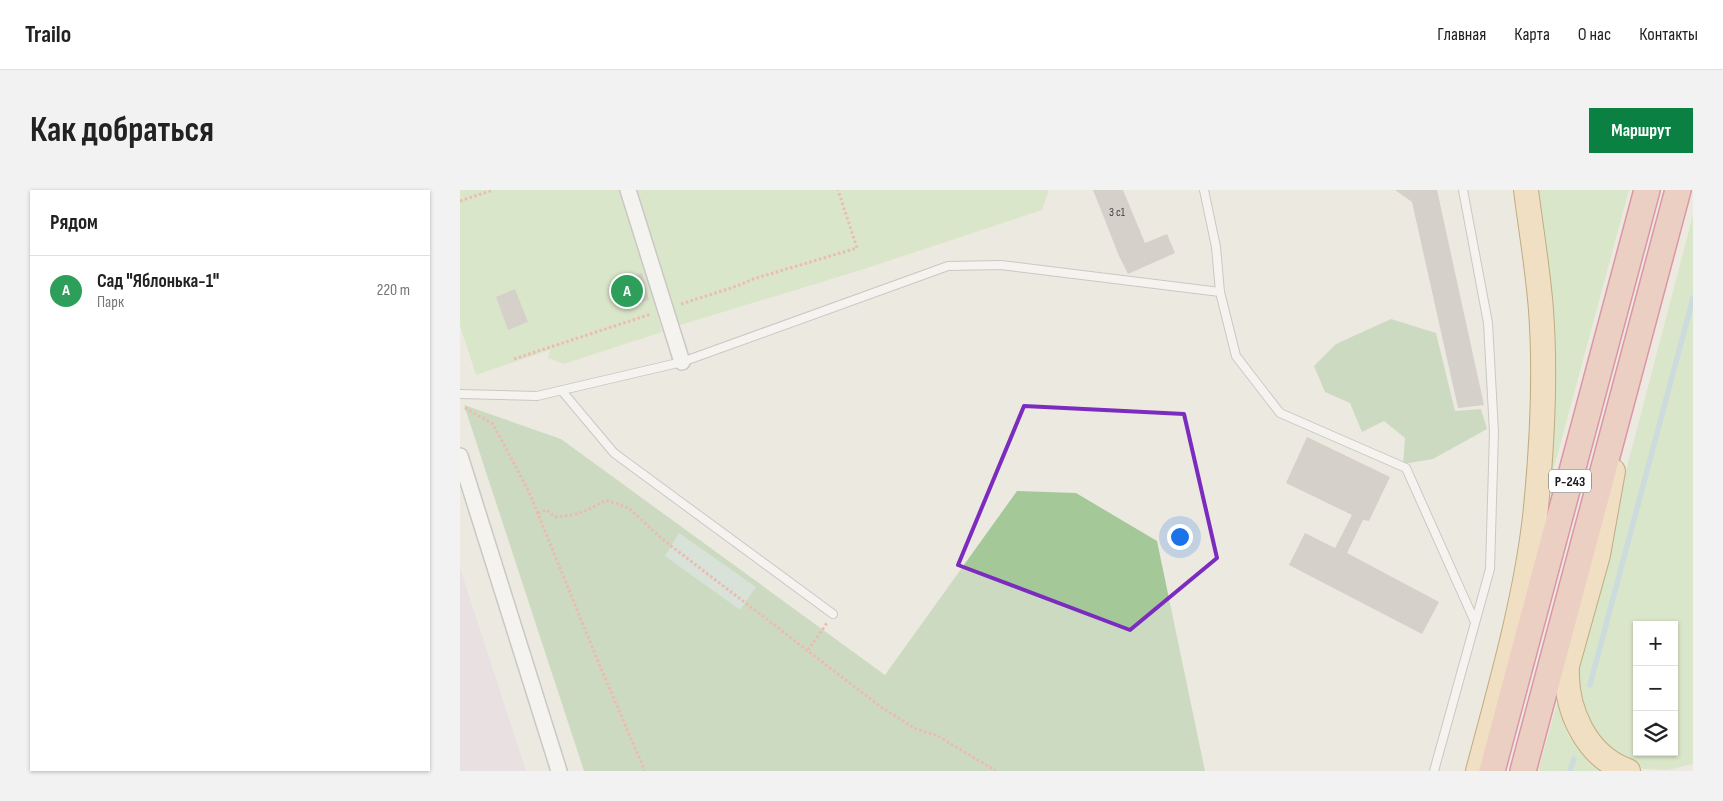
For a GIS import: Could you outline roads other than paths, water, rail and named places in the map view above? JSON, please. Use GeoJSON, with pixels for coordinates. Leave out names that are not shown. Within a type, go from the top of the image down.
{"type":"FeatureCollection","features":[{"type":"Feature","properties":{"kind":"highway","name":"Р-243"},"geometry":{"type":"LineString","coordinates":[[1492,771],[1647,190]]}},
{"type":"Feature","properties":{"kind":"highway","name":"Р-243"},"geometry":{"type":"LineString","coordinates":[[1522,771],[1678,190]]}},
{"type":"Feature","properties":{"kind":"main road"},"geometry":{"type":"LineString","coordinates":[[1478,771],[1521,599],[1535,518],[1543,382],[1541,310],[1526,190]]}},
{"type":"Feature","properties":{"kind":"main road"},"geometry":{"type":"LineString","coordinates":[[1628,771],[1605,758],[1591,745],[1575,718],[1569,701],[1566,683],[1567,666],[1598,554],[1637,344]]}},
{"type":"Feature","properties":{"kind":"street"},"geometry":{"type":"LineString","coordinates":[[628,190],[682,362]]}},
{"type":"Feature","properties":{"kind":"street"},"geometry":{"type":"LineString","coordinates":[[460,456],[558,771]]}},
{"type":"Feature","properties":{"kind":"lane"},"geometry":{"type":"LineString","coordinates":[[1204,190],[1216,247],[1220,292],[1236,356],[1280,413],[1406,468],[1476,622]]}},
{"type":"Feature","properties":{"kind":"lane"},"geometry":{"type":"LineString","coordinates":[[1434,771],[1490,569],[1494,432],[1488,323],[1463,193],[1455,190]]}},
{"type":"Feature","properties":{"kind":"lane"},"geometry":{"type":"LineString","coordinates":[[460,394],[537,396],[682,362],[948,266],[1001,265],[1220,292]]}},
{"type":"Feature","properties":{"kind":"lane"},"geometry":{"type":"LineString","coordinates":[[562,391],[614,453],[833,614]]}},
{"type":"Feature","properties":{"kind":"waterway"},"geometry":{"type":"LineString","coordinates":[[1590,685],[1693,298]]}},
{"type":"Feature","properties":{"kind":"waterway"},"geometry":{"type":"LineString","coordinates":[[1570,771],[1574,759]]}},
{"type":"Feature","properties":{"kind":"place","name":"Сад \"Яблонька-1\""},"geometry":{"type":"Point","coordinates":[627,291]}}]}
